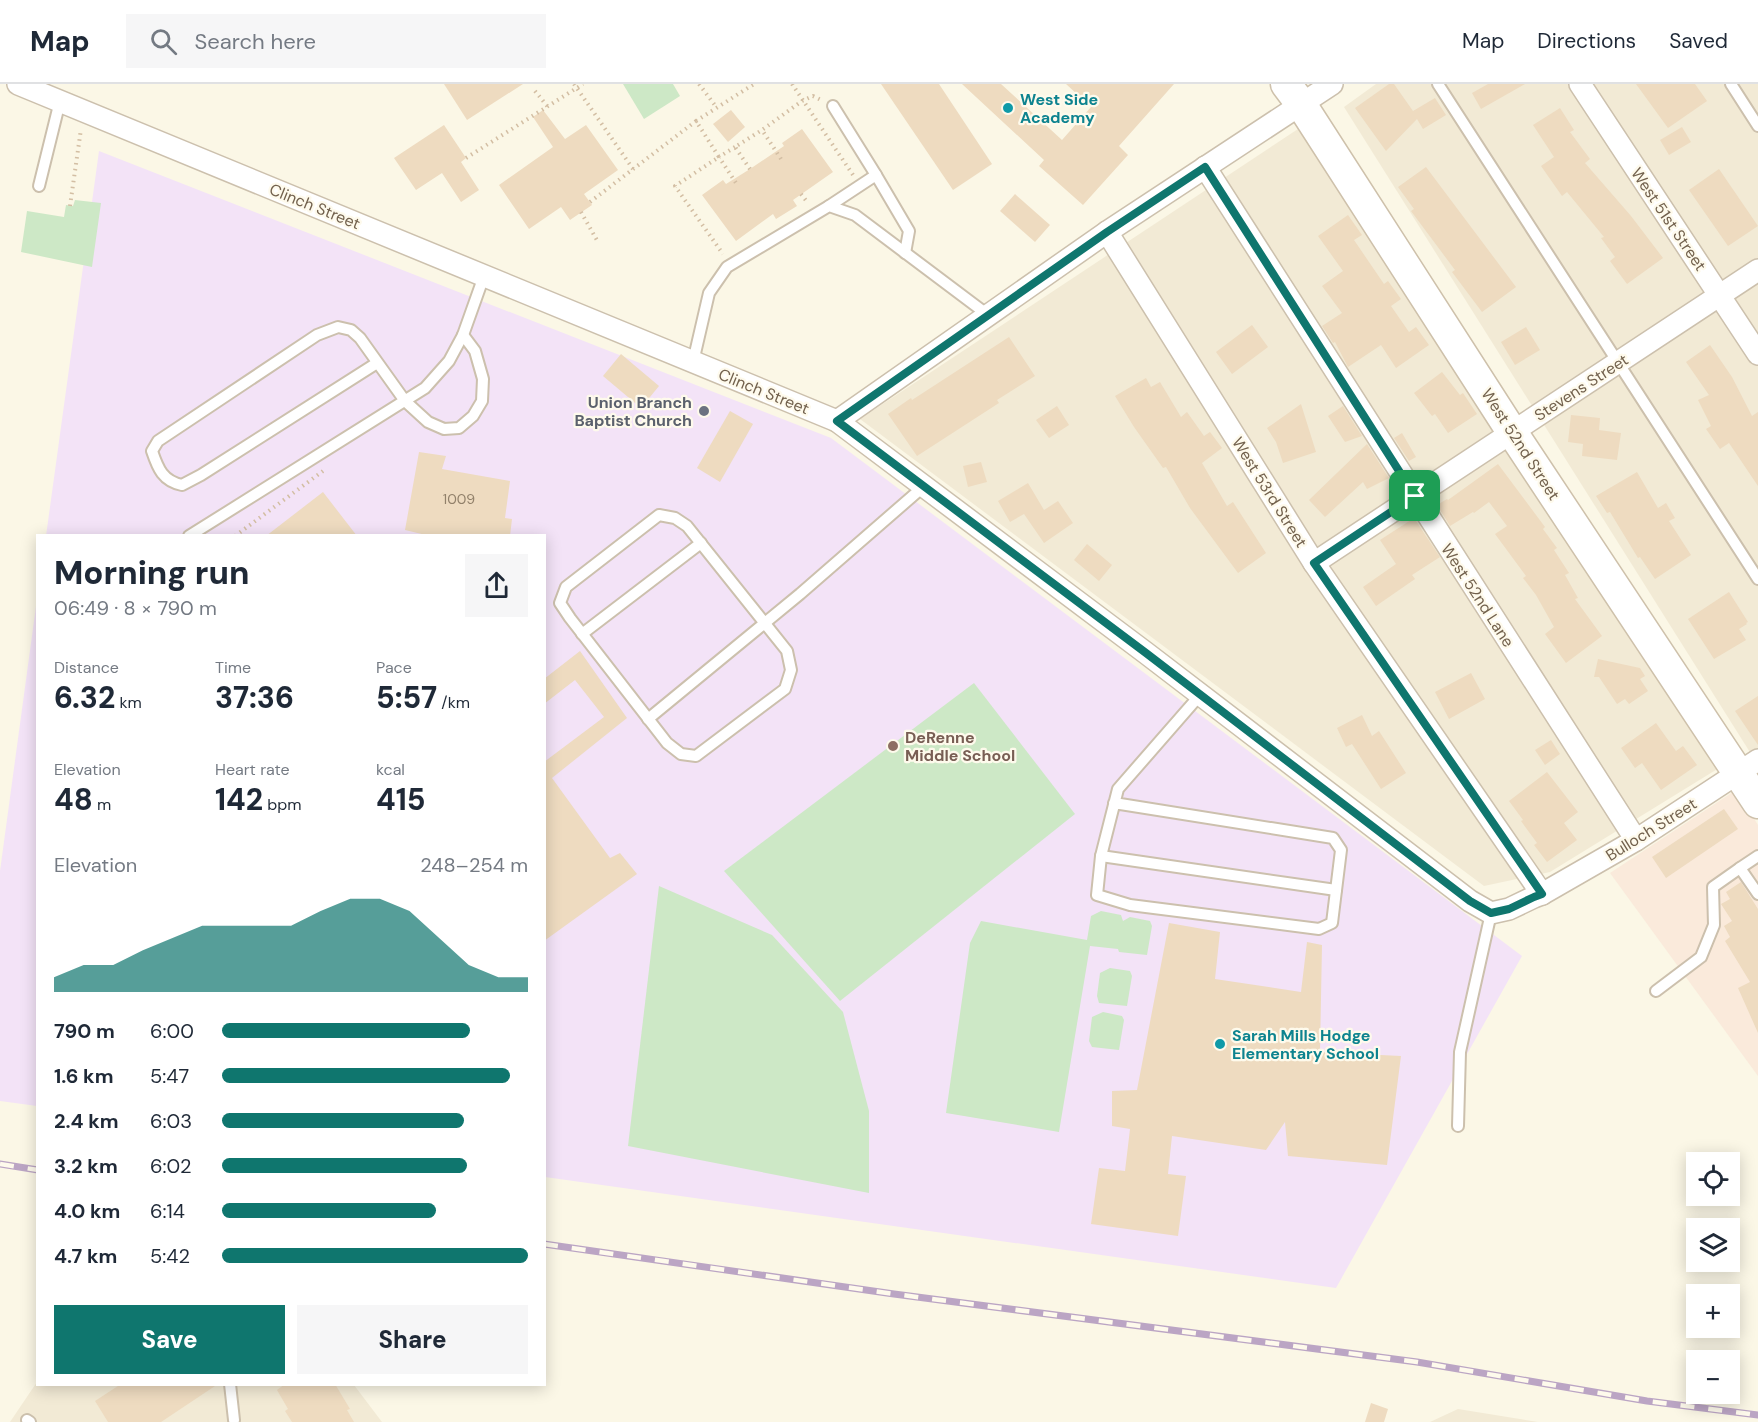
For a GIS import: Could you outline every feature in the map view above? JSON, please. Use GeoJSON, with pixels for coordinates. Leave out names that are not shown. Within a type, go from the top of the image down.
{"type":"FeatureCollection","features":[{"type":"Feature","properties":{"kind":"main road","name":"West 52nd Street"},"geometry":{"type":"LineString","coordinates":[[1293,94],[1512,432],[1748,766],[1758,803]]}},
{"type":"Feature","properties":{"kind":"street","name":"Clinch Street"},"geometry":{"type":"LineString","coordinates":[[18,84],[837,421],[1470,901],[1491,913]]}},
{"type":"Feature","properties":{"kind":"street"},"geometry":{"type":"LineString","coordinates":[[837,421],[1107,232],[1205,167],[1293,94],[1332,84]]}},
{"type":"Feature","properties":{"kind":"street","name":"West 51st Street"},"geometry":{"type":"LineString","coordinates":[[1580,84],[1758,354]]}},
{"type":"Feature","properties":{"kind":"street","name":"West 52nd Lane"},"geometry":{"type":"LineString","coordinates":[[1205,167],[1636,840]]}},
{"type":"Feature","properties":{"kind":"street","name":"West 53rd Street"},"geometry":{"type":"LineString","coordinates":[[1107,232],[1314,563],[1542,894]]}},
{"type":"Feature","properties":{"kind":"street","name":"Stevens Street"},"geometry":{"type":"LineString","coordinates":[[1314,563],[1758,270]]}},
{"type":"Feature","properties":{"kind":"street","name":"Bulloch Street"},"geometry":{"type":"LineString","coordinates":[[1542,894],[1636,840],[1748,766]]}},
{"type":"Feature","properties":{"kind":"street"},"geometry":{"type":"LineString","coordinates":[[1491,913],[1509,909],[1542,894]]}},
{"type":"Feature","properties":{"kind":"lane"},"geometry":{"type":"LineString","coordinates":[[1438,84],[1758,579]]}},
{"type":"Feature","properties":{"kind":"lane"},"geometry":{"type":"LineString","coordinates":[[1731,84],[1758,126]]}},
{"type":"Feature","properties":{"kind":"lane"},"geometry":{"type":"LineString","coordinates":[[39,186],[60,101]]}},
{"type":"Feature","properties":{"kind":"lane"},"geometry":{"type":"LineString","coordinates":[[833,106],[909,231],[905,253]]}},
{"type":"Feature","properties":{"kind":"lane"},"geometry":{"type":"LineString","coordinates":[[693,362],[709,293],[727,267],[876,175]]}},
{"type":"Feature","properties":{"kind":"lane"},"geometry":{"type":"LineString","coordinates":[[829,206],[855,215],[988,315]]}},
{"type":"Feature","properties":{"kind":"lane"},"geometry":{"type":"LineString","coordinates":[[192,534],[425,388],[449,361],[463,335],[484,276]]}},
{"type":"Feature","properties":{"kind":"lane"},"geometry":{"type":"LineString","coordinates":[[377,363],[201,476],[182,485],[171,483],[158,467],[152,451],[158,441],[317,335],[338,327],[351,330],[360,338],[405,401],[428,422],[444,429],[459,428],[473,416],[482,401],[483,379],[476,351],[463,335]]}},
{"type":"Feature","properties":{"kind":"lane"},"geometry":{"type":"LineString","coordinates":[[648,718],[764,624],[923,487]]}},
{"type":"Feature","properties":{"kind":"lane"},"geometry":{"type":"LineString","coordinates":[[659,515],[675,518],[687,526],[764,624],[787,651],[791,670],[785,689],[696,756],[681,754],[667,743],[560,603],[566,587],[659,515]]}},
{"type":"Feature","properties":{"kind":"lane"},"geometry":{"type":"LineString","coordinates":[[582,634],[701,543]]}},
{"type":"Feature","properties":{"kind":"lane"},"geometry":{"type":"LineString","coordinates":[[1114,803],[1333,838],[1341,850],[1332,923],[1319,929],[1130,904],[1097,895],[1101,856],[1114,803],[1118,789],[1200,695]]}},
{"type":"Feature","properties":{"kind":"lane"},"geometry":{"type":"LineString","coordinates":[[1101,856],[1336,890]]}},
{"type":"Feature","properties":{"kind":"lane"},"geometry":{"type":"LineString","coordinates":[[1656,990],[1701,957],[1714,926],[1713,887],[1758,856]]}},
{"type":"Feature","properties":{"kind":"lane"},"geometry":{"type":"LineString","coordinates":[[1740,868],[1758,894]]}},
{"type":"Feature","properties":{"kind":"lane"},"geometry":{"type":"LineString","coordinates":[[1458,1126],[1460,1052],[1491,913]]}},
{"type":"Feature","properties":{"kind":"lane"},"geometry":{"type":"LineString","coordinates":[[230,1386],[233,1421]]}},
{"type":"Feature","properties":{"kind":"path"},"geometry":{"type":"LineString","coordinates":[[466,158],[548,107],[575,86],[582,84]]}},
{"type":"Feature","properties":{"kind":"path"},"geometry":{"type":"LineString","coordinates":[[699,84],[717,108]]}},
{"type":"Feature","properties":{"kind":"path"},"geometry":{"type":"LineString","coordinates":[[590,202],[696,121],[754,84]]}},
{"type":"Feature","properties":{"kind":"path"},"geometry":{"type":"LineString","coordinates":[[792,84],[860,186]]}},
{"type":"Feature","properties":{"kind":"path"},"geometry":{"type":"LineString","coordinates":[[575,86],[633,169]]}},
{"type":"Feature","properties":{"kind":"path"},"geometry":{"type":"LineString","coordinates":[[535,91],[548,107]]}},
{"type":"Feature","properties":{"kind":"path"},"geometry":{"type":"LineString","coordinates":[[730,265],[675,186],[762,130],[802,101],[813,96],[833,106]]}},
{"type":"Feature","properties":{"kind":"path"},"geometry":{"type":"LineString","coordinates":[[70,206],[83,111]]}},
{"type":"Feature","properties":{"kind":"path"},"geometry":{"type":"LineString","coordinates":[[696,121],[736,183]]}},
{"type":"Feature","properties":{"kind":"path"},"geometry":{"type":"LineString","coordinates":[[762,130],[781,159]]}},
{"type":"Feature","properties":{"kind":"path"},"geometry":{"type":"LineString","coordinates":[[735,147],[750,169]]}},
{"type":"Feature","properties":{"kind":"path"},"geometry":{"type":"LineString","coordinates":[[581,212],[598,242]]}},
{"type":"Feature","properties":{"kind":"shaded area"},"geometry":{"type":"Polygon","coordinates":[[[1376,84],[1758,84],[1758,765],[1344,107],[1376,84]]]}},
{"type":"Feature","properties":{"kind":"shaded area"},"geometry":{"type":"Polygon","coordinates":[[[1298,129],[1719,768],[1550,872],[1484,886],[860,419],[1298,129]]]}},
{"type":"Feature","properties":{"kind":"shaded area","name":"DeRenne Middle School"},"geometry":{"type":"Polygon","coordinates":[[[99,151],[831,438],[1522,956],[1336,1288],[546,1177],[546,534],[46,534],[99,151]]]}},
{"type":"Feature","properties":{"kind":"shaded area"},"geometry":{"type":"Polygon","coordinates":[[[36,606],[36,1106],[0,1101],[0,871],[36,606]]]}},
{"type":"Feature","properties":{"kind":"shaded area"},"geometry":{"type":"Polygon","coordinates":[[[1736,790],[1758,825],[1758,1076],[1610,873],[1736,790]]]}},
{"type":"Feature","properties":{"kind":"shaded area"},"geometry":{"type":"Polygon","coordinates":[[[36,1383],[36,1386],[355,1386],[382,1422],[10,1422],[36,1383]]]}},
{"type":"Feature","properties":{"kind":"shaded area"},"geometry":{"type":"Polygon","coordinates":[[[1458,1409],[1538,1422],[1430,1422],[1458,1409]]]}},
{"type":"Feature","properties":{"kind":"green space"},"geometry":{"type":"Polygon","coordinates":[[[623,84],[673,84],[680,96],[644,119],[623,84]]]}},
{"type":"Feature","properties":{"kind":"green space"},"geometry":{"type":"Polygon","coordinates":[[[75,200],[101,203],[92,267],[21,252],[27,211],[64,217],[66,205],[73,206],[75,200]]]}},
{"type":"Feature","properties":{"kind":"green space"},"geometry":{"type":"Polygon","coordinates":[[[974,683],[1075,814],[840,1001],[724,871],[974,683]]]}},
{"type":"Feature","properties":{"kind":"green space"},"geometry":{"type":"Polygon","coordinates":[[[659,886],[772,935],[843,1012],[869,1111],[869,1193],[628,1146],[659,886]]]}},
{"type":"Feature","properties":{"kind":"green space"},"geometry":{"type":"Polygon","coordinates":[[[1101,911],[1121,915],[1123,921],[1130,917],[1150,921],[1152,926],[1147,955],[1090,946],[1059,1132],[946,1113],[970,943],[981,921],[1087,940],[1091,916],[1101,911]]]}},
{"type":"Feature","properties":{"kind":"green space"},"geometry":{"type":"Polygon","coordinates":[[[1110,968],[1130,971],[1132,976],[1127,1006],[1099,1003],[1097,996],[1100,973],[1110,968]]]}},
{"type":"Feature","properties":{"kind":"green space"},"geometry":{"type":"Polygon","coordinates":[[[1103,1012],[1122,1016],[1124,1020],[1119,1050],[1092,1047],[1089,1041],[1092,1017],[1103,1012]]]}},
{"type":"Feature","properties":{"kind":"building"},"geometry":{"type":"Polygon","coordinates":[[[444,84],[523,84],[467,120],[444,84]]]}},
{"type":"Feature","properties":{"kind":"building"},"geometry":{"type":"Polygon","coordinates":[[[881,84],[939,84],[992,164],[953,190],[881,84]]]}},
{"type":"Feature","properties":{"kind":"building"},"geometry":{"type":"Polygon","coordinates":[[[962,84],[1001,84],[1062,140],[1091,107],[1066,84],[1174,84],[1119,146],[1128,155],[1083,205],[1039,166],[1044,160],[962,84]]]}},
{"type":"Feature","properties":{"kind":"building"},"geometry":{"type":"Polygon","coordinates":[[[1389,84],[1394,84],[1413,111],[1435,98],[1446,115],[1423,129],[1417,119],[1386,151],[1355,108],[1389,84]]]}},
{"type":"Feature","properties":{"kind":"building"},"geometry":{"type":"Polygon","coordinates":[[[1488,84],[1525,84],[1481,109],[1472,93],[1488,84]]]}},
{"type":"Feature","properties":{"kind":"building"},"geometry":{"type":"Polygon","coordinates":[[[1636,84],[1695,84],[1707,101],[1668,128],[1636,84]]]}},
{"type":"Feature","properties":{"kind":"building"},"geometry":{"type":"Polygon","coordinates":[[[1560,108],[1574,130],[1570,132],[1590,159],[1585,163],[1631,216],[1663,258],[1627,284],[1610,261],[1615,257],[1601,238],[1604,237],[1567,192],[1562,196],[1541,166],[1554,157],[1533,125],[1560,108]]]}},
{"type":"Feature","properties":{"kind":"building"},"geometry":{"type":"Polygon","coordinates":[[[543,110],[565,139],[586,125],[618,170],[584,194],[592,205],[570,220],[561,207],[529,229],[499,185],[553,147],[533,117],[543,110]]]}},
{"type":"Feature","properties":{"kind":"building"},"geometry":{"type":"Polygon","coordinates":[[[731,110],[745,127],[728,142],[713,124],[731,110]]]}},
{"type":"Feature","properties":{"kind":"building"},"geometry":{"type":"Polygon","coordinates":[[[444,125],[466,158],[461,162],[479,190],[461,202],[442,173],[416,190],[394,158],[444,125]]]}},
{"type":"Feature","properties":{"kind":"building"},"geometry":{"type":"Polygon","coordinates":[[[1682,127],[1691,142],[1669,155],[1660,140],[1682,127]]]}},
{"type":"Feature","properties":{"kind":"building"},"geometry":{"type":"Polygon","coordinates":[[[802,129],[833,172],[793,200],[797,206],[776,219],[773,214],[736,241],[702,195],[723,180],[726,184],[750,169],[784,146],[782,143],[802,129]]]}},
{"type":"Feature","properties":{"kind":"building"},"geometry":{"type":"Polygon","coordinates":[[[1426,167],[1516,287],[1482,312],[1452,272],[1455,270],[1411,211],[1414,209],[1398,187],[1426,167]]]}},
{"type":"Feature","properties":{"kind":"building"},"geometry":{"type":"Polygon","coordinates":[[[1719,169],[1758,226],[1728,246],[1689,190],[1719,169]]]}},
{"type":"Feature","properties":{"kind":"building"},"geometry":{"type":"Polygon","coordinates":[[[1015,194],[1050,225],[1035,242],[1000,211],[1015,194]]]}},
{"type":"Feature","properties":{"kind":"building"},"geometry":{"type":"Polygon","coordinates":[[[1348,215],[1362,235],[1354,240],[1384,284],[1388,281],[1401,299],[1391,306],[1409,332],[1416,327],[1429,345],[1396,368],[1381,345],[1348,367],[1335,342],[1333,343],[1322,326],[1342,313],[1322,286],[1343,271],[1318,236],[1348,215]]]}},
{"type":"Feature","properties":{"kind":"building"},"geometry":{"type":"Polygon","coordinates":[[[1252,325],[1268,347],[1232,374],[1216,352],[1252,325]]]}},
{"type":"Feature","properties":{"kind":"building"},"geometry":{"type":"Polygon","coordinates":[[[1526,327],[1540,350],[1515,365],[1501,342],[1526,327]]]}},
{"type":"Feature","properties":{"kind":"building"},"geometry":{"type":"Polygon","coordinates":[[[1009,337],[1035,376],[997,400],[999,403],[917,456],[888,414],[1009,337]]]}},
{"type":"Feature","properties":{"kind":"building"},"geometry":{"type":"Polygon","coordinates":[[[1710,345],[1732,377],[1752,416],[1758,412],[1758,486],[1729,443],[1720,449],[1706,429],[1711,426],[1698,400],[1709,395],[1686,362],[1710,345]]]}},
{"type":"Feature","properties":{"kind":"building"},"geometry":{"type":"Polygon","coordinates":[[[621,354],[659,386],[641,408],[603,376],[621,354]]]}},
{"type":"Feature","properties":{"kind":"building"},"geometry":{"type":"Polygon","coordinates":[[[1442,372],[1460,395],[1463,393],[1477,414],[1448,433],[1435,414],[1432,416],[1414,393],[1442,372]]]}},
{"type":"Feature","properties":{"kind":"building"},"geometry":{"type":"Polygon","coordinates":[[[1146,378],[1151,387],[1160,382],[1181,417],[1187,412],[1204,436],[1210,432],[1222,448],[1202,463],[1227,506],[1233,502],[1266,553],[1238,573],[1190,508],[1166,467],[1163,468],[1115,396],[1146,378]]]}},
{"type":"Feature","properties":{"kind":"building"},"geometry":{"type":"Polygon","coordinates":[[[1301,404],[1316,452],[1283,463],[1276,442],[1267,428],[1301,404]]]}},
{"type":"Feature","properties":{"kind":"building"},"geometry":{"type":"Polygon","coordinates":[[[1057,406],[1069,425],[1049,438],[1036,420],[1057,406]]]}},
{"type":"Feature","properties":{"kind":"building"},"geometry":{"type":"Polygon","coordinates":[[[1343,406],[1362,436],[1345,442],[1328,416],[1343,406]]]}},
{"type":"Feature","properties":{"kind":"building"},"geometry":{"type":"Polygon","coordinates":[[[730,411],[753,424],[720,482],[697,468],[730,411]]]}},
{"type":"Feature","properties":{"kind":"building"},"geometry":{"type":"Polygon","coordinates":[[[1571,415],[1600,418],[1599,430],[1621,433],[1617,460],[1582,456],[1583,444],[1568,442],[1571,415]]]}},
{"type":"Feature","properties":{"kind":"building"},"geometry":{"type":"Polygon","coordinates":[[[1402,433],[1416,457],[1409,461],[1394,438],[1402,433]]]}},
{"type":"Feature","properties":{"kind":"building"},"geometry":{"type":"Polygon","coordinates":[[[1367,444],[1389,478],[1367,489],[1363,482],[1325,517],[1309,500],[1367,444]]]}},
{"type":"Feature","properties":{"kind":"building"},"geometry":{"type":"Polygon","coordinates":[[[419,452],[446,456],[442,469],[510,481],[505,518],[512,519],[510,534],[422,534],[405,530],[419,452]]]}},
{"type":"Feature","properties":{"kind":"building"},"geometry":{"type":"Polygon","coordinates":[[[981,462],[987,482],[968,487],[963,466],[981,462]]]}},
{"type":"Feature","properties":{"kind":"building"},"geometry":{"type":"Polygon","coordinates":[[[1498,464],[1545,527],[1543,529],[1557,548],[1554,550],[1569,573],[1565,575],[1578,598],[1575,599],[1602,636],[1566,663],[1545,634],[1554,627],[1536,595],[1523,578],[1526,576],[1495,534],[1507,526],[1489,502],[1450,526],[1437,505],[1448,500],[1498,464]]]}},
{"type":"Feature","properties":{"kind":"building"},"geometry":{"type":"Polygon","coordinates":[[[1637,472],[1658,508],[1666,503],[1675,518],[1669,521],[1691,555],[1655,579],[1640,557],[1638,558],[1610,512],[1607,513],[1596,496],[1637,472]]]}},
{"type":"Feature","properties":{"kind":"building"},"geometry":{"type":"Polygon","coordinates":[[[1028,483],[1044,510],[1058,501],[1073,523],[1044,543],[1024,514],[1010,522],[998,501],[1028,483]]]}},
{"type":"Feature","properties":{"kind":"building"},"geometry":{"type":"Polygon","coordinates":[[[323,492],[355,534],[269,534],[323,492]]]}},
{"type":"Feature","properties":{"kind":"building"},"geometry":{"type":"Polygon","coordinates":[[[1414,518],[1440,557],[1412,575],[1415,579],[1376,606],[1363,587],[1396,564],[1380,540],[1414,518]]]}},
{"type":"Feature","properties":{"kind":"building"},"geometry":{"type":"Polygon","coordinates":[[[1087,544],[1112,565],[1099,581],[1074,560],[1087,544]]]}},
{"type":"Feature","properties":{"kind":"building"},"geometry":{"type":"Polygon","coordinates":[[[1729,592],[1748,622],[1739,629],[1746,640],[1714,659],[1688,619],[1729,592]]]}},
{"type":"Feature","properties":{"kind":"building"},"geometry":{"type":"Polygon","coordinates":[[[580,651],[627,718],[552,778],[610,858],[620,853],[637,874],[546,940],[546,760],[604,717],[575,680],[546,702],[546,677],[580,651]]]}},
{"type":"Feature","properties":{"kind":"building"},"geometry":{"type":"Polygon","coordinates":[[[1598,659],[1640,668],[1645,676],[1640,679],[1648,691],[1629,704],[1625,699],[1617,704],[1599,677],[1594,677],[1598,659]]]}},
{"type":"Feature","properties":{"kind":"building"},"geometry":{"type":"Polygon","coordinates":[[[1471,673],[1485,699],[1449,719],[1435,692],[1471,673]]]}},
{"type":"Feature","properties":{"kind":"building"},"geometry":{"type":"Polygon","coordinates":[[[1758,696],[1758,745],[1735,711],[1758,696]]]}},
{"type":"Feature","properties":{"kind":"building"},"geometry":{"type":"Polygon","coordinates":[[[1362,715],[1372,736],[1379,731],[1406,773],[1381,789],[1352,744],[1346,747],[1337,728],[1362,715]]]}},
{"type":"Feature","properties":{"kind":"building"},"geometry":{"type":"Polygon","coordinates":[[[1656,723],[1676,751],[1683,746],[1697,765],[1661,790],[1642,763],[1635,768],[1621,748],[1656,723]]]}},
{"type":"Feature","properties":{"kind":"building"},"geometry":{"type":"Polygon","coordinates":[[[1551,740],[1560,754],[1545,765],[1535,750],[1551,740]]]}},
{"type":"Feature","properties":{"kind":"building"},"geometry":{"type":"Polygon","coordinates":[[[1547,772],[1578,812],[1564,823],[1577,840],[1547,862],[1534,845],[1537,843],[1509,801],[1547,772]]]}},
{"type":"Feature","properties":{"kind":"building"},"geometry":{"type":"Polygon","coordinates":[[[1724,809],[1738,829],[1666,878],[1652,857],[1724,809]]]}},
{"type":"Feature","properties":{"kind":"building"},"geometry":{"type":"Polygon","coordinates":[[[1741,882],[1758,909],[1758,1033],[1738,988],[1750,982],[1725,941],[1730,937],[1724,926],[1732,921],[1721,904],[1730,899],[1726,892],[1741,882]]]}},
{"type":"Feature","properties":{"kind":"building","name":"Sarah Mills Hodge Elementary School"},"geometry":{"type":"Polygon","coordinates":[[[1169,923],[1220,932],[1215,979],[1301,992],[1307,942],[1322,945],[1320,1052],[1401,1056],[1387,1165],[1288,1156],[1285,1122],[1266,1150],[1172,1136],[1168,1174],[1186,1176],[1178,1236],[1091,1224],[1099,1168],[1125,1171],[1130,1129],[1112,1126],[1112,1091],[1137,1090],[1169,923]]]}},
{"type":"Feature","properties":{"kind":"building"},"geometry":{"type":"Polygon","coordinates":[[[118,1386],[215,1386],[161,1422],[108,1422],[95,1401],[118,1386]]]}},
{"type":"Feature","properties":{"kind":"building"},"geometry":{"type":"Polygon","coordinates":[[[282,1386],[336,1386],[350,1409],[347,1410],[354,1422],[292,1422],[285,1411],[288,1409],[277,1390],[282,1386]]]}},
{"type":"Feature","properties":{"kind":"building"},"geometry":{"type":"Polygon","coordinates":[[[1371,1403],[1388,1409],[1384,1422],[1365,1422],[1371,1403]]]}},
{"type":"Feature","properties":{"kind":"railway"},"geometry":{"type":"LineString","coordinates":[[0,1164],[36,1170]]}},
{"type":"Feature","properties":{"kind":"railway"},"geometry":{"type":"LineString","coordinates":[[546,1244],[894,1294],[1417,1362],[1647,1401],[1758,1415]]}},
{"type":"Feature","properties":{"kind":"place","name":"West Side Academy"},"geometry":{"type":"Point","coordinates":[1008,108]}},
{"type":"Feature","properties":{"kind":"place","name":"Union Branch Baptist Church"},"geometry":{"type":"Point","coordinates":[704,411]}},
{"type":"Feature","properties":{"kind":"place","name":"DeRenne Middle School"},"geometry":{"type":"Point","coordinates":[893,746]}},
{"type":"Feature","properties":{"kind":"place","name":"Sarah Mills Hodge Elementary School"},"geometry":{"type":"Point","coordinates":[1220,1044]}},
{"type":"Feature","properties":{"kind":"route"},"geometry":{"type":"LineString","coordinates":[[1205,167],[1415,496],[1314,563],[1542,894],[1509,909],[1491,913],[1470,901],[1146,653],[837,421],[1107,232],[1205,167]]}}]}
